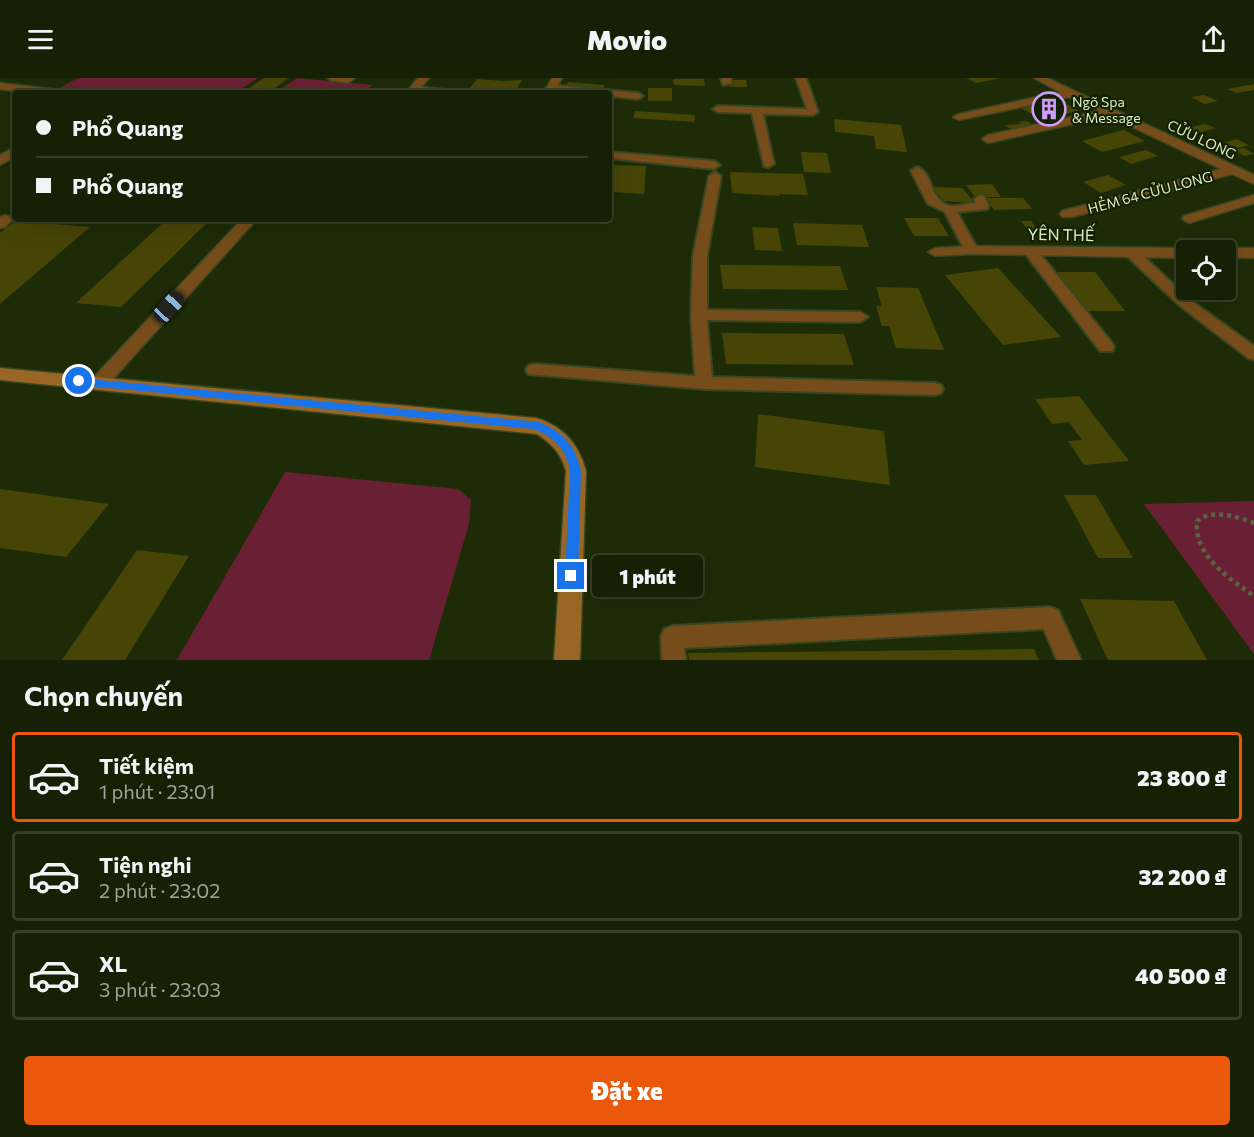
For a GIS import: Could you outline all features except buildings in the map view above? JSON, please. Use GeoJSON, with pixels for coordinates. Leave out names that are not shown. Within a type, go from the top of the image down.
{"type":"FeatureCollection","features":[{"type":"Feature","properties":{"kind":"main road"},"geometry":{"type":"LineString","coordinates":[[0,374],[536,425],[552,432],[564,443],[573,457],[576,471],[567,660]]}},
{"type":"Feature","properties":{"kind":"street"},"geometry":{"type":"LineString","coordinates":[[332,78],[348,80],[350,78]]}},
{"type":"Feature","properties":{"kind":"street"},"geometry":{"type":"LineString","coordinates":[[412,90],[424,78]]}},
{"type":"Feature","properties":{"kind":"street","name":"CỬU LONG"},"geometry":{"type":"LineString","coordinates":[[1040,78],[1254,180]]}},
{"type":"Feature","properties":{"kind":"street"},"geometry":{"type":"LineString","coordinates":[[0,86],[34,90]]}},
{"type":"Feature","properties":{"kind":"street"},"geometry":{"type":"LineString","coordinates":[[959,117],[1071,93]]}},
{"type":"Feature","properties":{"kind":"street"},"geometry":{"type":"LineString","coordinates":[[988,139],[1111,112]]}},
{"type":"Feature","properties":{"kind":"street","name":"HẺM 64 CỬU LONG"},"geometry":{"type":"LineString","coordinates":[[1067,214],[1233,170]]}},
{"type":"Feature","properties":{"kind":"street"},"geometry":{"type":"LineString","coordinates":[[1189,219],[1254,199]]}},
{"type":"Feature","properties":{"kind":"street"},"geometry":{"type":"LineString","coordinates":[[99,383],[247,222]]}},
{"type":"Feature","properties":{"kind":"street","name":"YÊN THẾ"},"geometry":{"type":"LineString","coordinates":[[935,252],[971,250],[1176,253]]}},
{"type":"Feature","properties":{"kind":"street"},"geometry":{"type":"LineString","coordinates":[[1236,253],[1253,254]]}},
{"type":"Feature","properties":{"kind":"lane"},"geometry":{"type":"LineString","coordinates":[[718,109],[813,112],[801,78]]}},
{"type":"Feature","properties":{"kind":"lane"},"geometry":{"type":"LineString","coordinates":[[612,93],[638,96]]}},
{"type":"Feature","properties":{"kind":"lane"},"geometry":{"type":"LineString","coordinates":[[757,110],[768,164]]}},
{"type":"Feature","properties":{"kind":"lane"},"geometry":{"type":"LineString","coordinates":[[612,155],[714,171],[700,256],[699,315],[704,383]]}},
{"type":"Feature","properties":{"kind":"lane"},"geometry":{"type":"LineString","coordinates":[[917,171],[932,201],[950,210],[971,250]]}},
{"type":"Feature","properties":{"kind":"lane"},"geometry":{"type":"LineString","coordinates":[[950,210],[983,206],[980,199]]}},
{"type":"Feature","properties":{"kind":"lane"},"geometry":{"type":"LineString","coordinates":[[1031,252],[1106,346]]}},
{"type":"Feature","properties":{"kind":"lane"},"geometry":{"type":"LineString","coordinates":[[1132,253],[1184,302],[1254,354]]}},
{"type":"Feature","properties":{"kind":"lane"},"geometry":{"type":"LineString","coordinates":[[699,315],[860,316]]}},
{"type":"Feature","properties":{"kind":"lane"},"geometry":{"type":"LineString","coordinates":[[534,370],[704,383],[935,389]]}},
{"type":"Feature","properties":{"kind":"lane"},"geometry":{"type":"LineString","coordinates":[[674,660],[672,637],[1050,618],[1069,660]]}},
{"type":"Feature","properties":{"kind":"path"},"geometry":{"type":"LineString","coordinates":[[1254,523],[1239,517],[1214,513],[1198,522],[1197,531],[1201,545],[1211,558],[1254,596]]}},
{"type":"Feature","properties":{"kind":"shaded area"},"geometry":{"type":"Polygon","coordinates":[[[78,78],[258,78],[240,90],[75,90],[59,88],[78,78]]]}},
{"type":"Feature","properties":{"kind":"shaded area"},"geometry":{"type":"Polygon","coordinates":[[[297,78],[373,85],[367,90],[279,90],[297,78]]]}},
{"type":"Feature","properties":{"kind":"shaded area"},"geometry":{"type":"Polygon","coordinates":[[[285,472],[458,489],[471,500],[469,524],[429,660],[177,660],[285,472]]]}},
{"type":"Feature","properties":{"kind":"shaded area"},"geometry":{"type":"Polygon","coordinates":[[[1254,501],[1254,654],[1144,504],[1254,501]]]}},
{"type":"Feature","properties":{"kind":"place","name":"Ngõ Spa & Message"},"geometry":{"type":"Point","coordinates":[1049,109]}},
{"type":"Feature","properties":{"kind":"route"},"geometry":{"type":"LineString","coordinates":[[79,381],[536,425],[552,432],[564,443],[573,457],[576,471],[571,576]]}}]}
